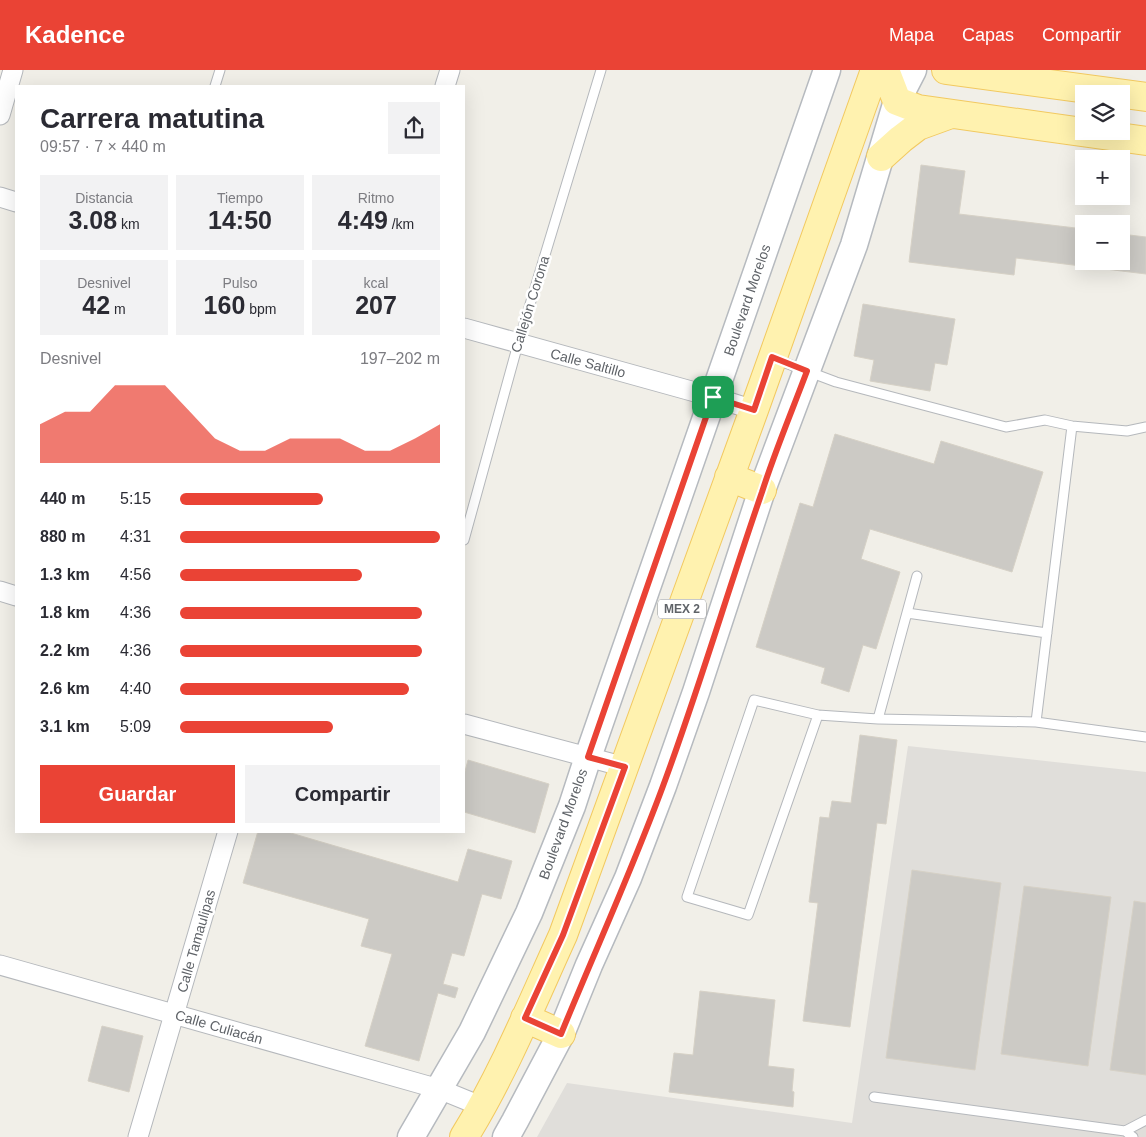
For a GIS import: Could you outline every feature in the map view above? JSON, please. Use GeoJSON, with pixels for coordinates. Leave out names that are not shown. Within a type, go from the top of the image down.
{"type":"FeatureCollection","features":[{"type":"Feature","properties":{"kind":"main road","name":"MEX 2"},"geometry":{"type":"LineString","coordinates":[[464,1137],[482,1107],[563,935],[754,410],[875,70]]}},
{"type":"Feature","properties":{"kind":"main road"},"geometry":{"type":"LineString","coordinates":[[884,70],[897,101],[918,109],[1146,140]]}},
{"type":"Feature","properties":{"kind":"main road"},"geometry":{"type":"LineString","coordinates":[[946,70],[1146,97]]}},
{"type":"Feature","properties":{"kind":"main road"},"geometry":{"type":"LineString","coordinates":[[881,157],[900,138],[918,126],[953,114]]}},
{"type":"Feature","properties":{"kind":"main road"},"geometry":{"type":"LineString","coordinates":[[729,477],[762,490]]}},
{"type":"Feature","properties":{"kind":"main road"},"geometry":{"type":"LineString","coordinates":[[525,1018],[561,1034]]}},
{"type":"Feature","properties":{"kind":"street"},"geometry":{"type":"LineString","coordinates":[[0,115],[13,70]]}},
{"type":"Feature","properties":{"kind":"street"},"geometry":{"type":"LineString","coordinates":[[445,85],[450,70]]}},
{"type":"Feature","properties":{"kind":"street","name":"Boulevard Morelos"},"geometry":{"type":"LineString","coordinates":[[411,1137],[472,1032],[529,913],[572,806],[827,70]]}},
{"type":"Feature","properties":{"kind":"street"},"geometry":{"type":"LineString","coordinates":[[506,1137],[561,1034],[589,965],[628,878],[696,692],[762,490],[854,245],[897,101],[913,70]]}},
{"type":"Feature","properties":{"kind":"street"},"geometry":{"type":"LineString","coordinates":[[0,198],[15,202]]}},
{"type":"Feature","properties":{"kind":"street","name":"Calle Saltillo"},"geometry":{"type":"LineString","coordinates":[[465,328],[754,410]]}},
{"type":"Feature","properties":{"kind":"street"},"geometry":{"type":"LineString","coordinates":[[0,591],[15,596]]}},
{"type":"Feature","properties":{"kind":"street"},"geometry":{"type":"LineString","coordinates":[[465,724],[625,767]]}},
{"type":"Feature","properties":{"kind":"street","name":"Calle Tamaulipas"},"geometry":{"type":"LineString","coordinates":[[138,1137],[227,833]]}},
{"type":"Feature","properties":{"kind":"street","name":"Calle Culiacán"},"geometry":{"type":"LineString","coordinates":[[0,965],[439,1089],[482,1107]]}},
{"type":"Feature","properties":{"kind":"lane"},"geometry":{"type":"LineString","coordinates":[[215,85],[220,70]]}},
{"type":"Feature","properties":{"kind":"lane","name":"Callejón Corona"},"geometry":{"type":"LineString","coordinates":[[465,536],[518,344],[601,70]]}},
{"type":"Feature","properties":{"kind":"lane"},"geometry":{"type":"LineString","coordinates":[[772,357],[836,382],[1006,427],[1045,420],[1072,426],[1127,431],[1146,428]]}},
{"type":"Feature","properties":{"kind":"lane"},"geometry":{"type":"LineString","coordinates":[[1036,722],[1072,426]]}},
{"type":"Feature","properties":{"kind":"lane"},"geometry":{"type":"LineString","coordinates":[[878,719],[917,576]]}},
{"type":"Feature","properties":{"kind":"lane"},"geometry":{"type":"LineString","coordinates":[[906,613],[1047,634]]}},
{"type":"Feature","properties":{"kind":"lane"},"geometry":{"type":"LineString","coordinates":[[818,715],[748,915],[687,897],[754,700],[818,715],[878,719],[1036,722],[1146,736]]}},
{"type":"Feature","properties":{"kind":"lane"},"geometry":{"type":"LineString","coordinates":[[874,1097],[1125,1131],[1133,1137]]}},
{"type":"Feature","properties":{"kind":"lane"},"geometry":{"type":"LineString","coordinates":[[1125,1131],[1146,1120]]}},
{"type":"Feature","properties":{"kind":"shaded area"},"geometry":{"type":"Polygon","coordinates":[[[908,746],[1146,772],[1146,1137],[537,1137],[567,1083],[852,1123],[908,746]]]}},
{"type":"Feature","properties":{"kind":"building"},"geometry":{"type":"Polygon","coordinates":[[[921,165],[965,171],[959,214],[1075,228],[1075,265],[1016,258],[1014,275],[909,262],[921,165]]]}},
{"type":"Feature","properties":{"kind":"building"},"geometry":{"type":"Polygon","coordinates":[[[1130,235],[1146,237],[1146,274],[1114,270],[1130,270],[1130,235]]]}},
{"type":"Feature","properties":{"kind":"building"},"geometry":{"type":"Polygon","coordinates":[[[863,304],[955,319],[947,365],[935,363],[930,391],[870,381],[874,360],[854,356],[863,304]]]}},
{"type":"Feature","properties":{"kind":"building"},"geometry":{"type":"Polygon","coordinates":[[[835,434],[934,464],[941,441],[1043,472],[1012,572],[870,529],[861,559],[900,572],[876,649],[863,645],[849,692],[821,683],[825,668],[756,647],[800,503],[813,507],[835,434]]]}},
{"type":"Feature","properties":{"kind":"building"},"geometry":{"type":"Polygon","coordinates":[[[860,735],[897,740],[886,824],[877,823],[850,1027],[803,1021],[818,903],[809,902],[820,817],[829,818],[832,801],[851,803],[860,735]]]}},
{"type":"Feature","properties":{"kind":"building"},"geometry":{"type":"Polygon","coordinates":[[[468,760],[549,784],[535,833],[465,812],[465,771],[468,760]]]}},
{"type":"Feature","properties":{"kind":"building"},"geometry":{"type":"Polygon","coordinates":[[[257,833],[291,833],[458,882],[468,849],[512,861],[501,899],[482,894],[464,956],[452,953],[443,984],[458,988],[455,998],[438,993],[419,1061],[365,1046],[392,954],[361,946],[369,919],[243,883],[257,833]]]}},
{"type":"Feature","properties":{"kind":"building"},"geometry":{"type":"Polygon","coordinates":[[[912,870],[1001,883],[975,1070],[886,1058],[912,870]]]}},
{"type":"Feature","properties":{"kind":"building"},"geometry":{"type":"Polygon","coordinates":[[[1024,886],[1111,897],[1088,1066],[1001,1054],[1024,886]]]}},
{"type":"Feature","properties":{"kind":"building"},"geometry":{"type":"Polygon","coordinates":[[[1134,901],[1146,903],[1146,1075],[1110,1070],[1134,901]]]}},
{"type":"Feature","properties":{"kind":"building"},"geometry":{"type":"Polygon","coordinates":[[[700,991],[775,1000],[768,1066],[794,1069],[793,1107],[669,1092],[674,1053],[693,1055],[700,991]]]}},
{"type":"Feature","properties":{"kind":"building"},"geometry":{"type":"Polygon","coordinates":[[[102,1026],[143,1036],[129,1092],[88,1081],[102,1026]]]}},
{"type":"Feature","properties":{"kind":"route"},"geometry":{"type":"LineString","coordinates":[[772,357],[807,371],[762,490],[663,786],[628,878],[589,965],[561,1034],[525,1018],[563,935],[625,767],[588,757],[713,397],[754,410],[772,357]]}}]}
